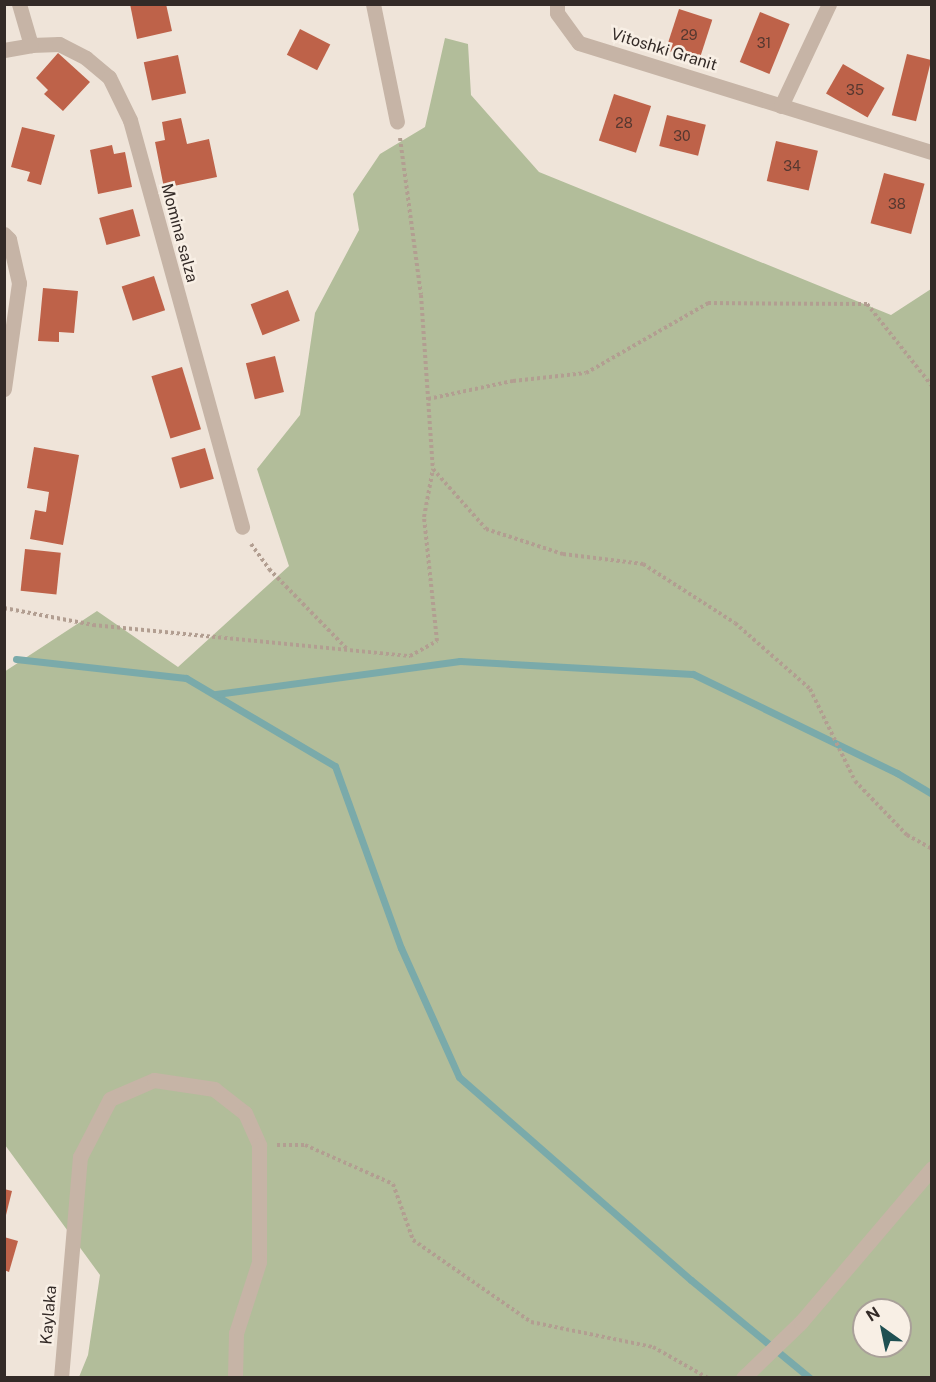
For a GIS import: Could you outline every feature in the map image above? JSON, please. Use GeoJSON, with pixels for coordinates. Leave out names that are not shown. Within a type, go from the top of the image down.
{"type":"FeatureCollection","features":[{"type":"Feature","properties":{"kind":"street"},"geometry":{"type":"LineString","coordinates":[[19,4],[30,45]]}},
{"type":"Feature","properties":{"kind":"street"},"geometry":{"type":"LineString","coordinates":[[373,4],[398,122]]}},
{"type":"Feature","properties":{"kind":"street","name":"Vitoshki Granit"},"geometry":{"type":"LineString","coordinates":[[557,4],[556,13],[579,43],[932,152]]}},
{"type":"Feature","properties":{"kind":"street"},"geometry":{"type":"LineString","coordinates":[[782,106],[829,4]]}},
{"type":"Feature","properties":{"kind":"street","name":"Momina salza"},"geometry":{"type":"LineString","coordinates":[[4,50],[30,45],[59,44],[86,58],[109,78],[130,120],[242,527]]}},
{"type":"Feature","properties":{"kind":"street"},"geometry":{"type":"LineString","coordinates":[[4,234],[9,239],[19,283],[4,390]]}},
{"type":"Feature","properties":{"kind":"street","name":"Kaylaka"},"geometry":{"type":"LineString","coordinates":[[61,1377],[80,1157],[110,1099],[154,1080],[214,1089],[245,1113],[259,1145]]}},
{"type":"Feature","properties":{"kind":"street"},"geometry":{"type":"LineString","coordinates":[[235,1377],[236,1333],[259,1262],[259,1145]]}},
{"type":"Feature","properties":{"kind":"street"},"geometry":{"type":"LineString","coordinates":[[743,1377],[801,1322],[932,1168]]}},
{"type":"Feature","properties":{"kind":"path"},"geometry":{"type":"LineString","coordinates":[[4,608],[93,625],[410,656],[437,641],[424,517],[433,469],[428,399],[420,295],[398,122]]}},
{"type":"Feature","properties":{"kind":"path"},"geometry":{"type":"LineString","coordinates":[[428,399],[513,381],[586,373],[708,303],[867,304],[932,386]]}},
{"type":"Feature","properties":{"kind":"path"},"geometry":{"type":"LineString","coordinates":[[433,469],[486,529],[563,554],[643,564],[735,623],[810,689],[855,781],[907,835],[932,849]]}},
{"type":"Feature","properties":{"kind":"path"},"geometry":{"type":"LineString","coordinates":[[242,527],[269,569],[347,649]]}},
{"type":"Feature","properties":{"kind":"path"},"geometry":{"type":"LineString","coordinates":[[259,1145],[305,1145],[393,1184],[412,1240],[531,1322],[653,1347],[708,1377]]}},
{"type":"Feature","properties":{"kind":"green space"},"geometry":{"type":"Polygon","coordinates":[[[445,38],[468,44],[471,95],[539,172],[891,315],[931,289],[931,1377],[79,1377],[88,1355],[100,1275],[5,1145],[4,672],[97,611],[178,667],[289,566],[257,469],[300,415],[315,313],[359,230],[353,194],[380,154],[425,127],[445,38]]]}},
{"type":"Feature","properties":{"kind":"building"},"geometry":{"type":"Polygon","coordinates":[[[130,4],[166,4],[172,31],[137,39],[130,4]]]}},
{"type":"Feature","properties":{"kind":"building"},"geometry":{"type":"Polygon","coordinates":[[[679,9],[712,20],[699,61],[666,50],[679,9]]]}},
{"type":"Feature","properties":{"kind":"building"},"geometry":{"type":"Polygon","coordinates":[[[760,12],[790,24],[769,74],[740,62],[760,12]]]}},
{"type":"Feature","properties":{"kind":"building"},"geometry":{"type":"Polygon","coordinates":[[[300,29],[330,44],[317,70],[287,55],[300,29]]]}},
{"type":"Feature","properties":{"kind":"building"},"geometry":{"type":"Polygon","coordinates":[[[58,53],[90,82],[63,111],[44,94],[48,90],[36,78],[58,53]]]}},
{"type":"Feature","properties":{"kind":"building"},"geometry":{"type":"Polygon","coordinates":[[[907,54],[931,60],[916,121],[892,115],[907,54]]]}},
{"type":"Feature","properties":{"kind":"building"},"geometry":{"type":"Polygon","coordinates":[[[178,55],[186,93],[152,100],[144,62],[178,55]]]}},
{"type":"Feature","properties":{"kind":"building"},"geometry":{"type":"Polygon","coordinates":[[[843,64],[885,88],[868,117],[826,93],[843,64]]]}},
{"type":"Feature","properties":{"kind":"building"},"geometry":{"type":"Polygon","coordinates":[[[614,94],[651,106],[636,153],[599,141],[614,94]]]}},
{"type":"Feature","properties":{"kind":"building"},"geometry":{"type":"Polygon","coordinates":[[[667,115],[706,125],[698,156],[659,146],[667,115]]]}},
{"type":"Feature","properties":{"kind":"building"},"geometry":{"type":"Polygon","coordinates":[[[181,118],[187,144],[209,139],[217,177],[164,188],[155,142],[165,140],[162,122],[181,118]]]}},
{"type":"Feature","properties":{"kind":"building"},"geometry":{"type":"Polygon","coordinates":[[[22,127],[55,135],[41,185],[27,181],[30,172],[11,167],[22,127]]]}},
{"type":"Feature","properties":{"kind":"building"},"geometry":{"type":"Polygon","coordinates":[[[776,141],[818,151],[809,191],[767,181],[776,141]]]}},
{"type":"Feature","properties":{"kind":"building"},"geometry":{"type":"Polygon","coordinates":[[[112,145],[114,154],[125,152],[132,187],[98,194],[90,150],[112,145]]]}},
{"type":"Feature","properties":{"kind":"building"},"geometry":{"type":"Polygon","coordinates":[[[884,173],[925,184],[911,234],[871,223],[884,173]]]}},
{"type":"Feature","properties":{"kind":"building"},"geometry":{"type":"Polygon","coordinates":[[[133,209],[140,236],[106,245],[99,218],[133,209]]]}},
{"type":"Feature","properties":{"kind":"building"},"geometry":{"type":"Polygon","coordinates":[[[154,276],[165,310],[133,321],[122,287],[154,276]]]}},
{"type":"Feature","properties":{"kind":"building"},"geometry":{"type":"Polygon","coordinates":[[[43,288],[78,291],[74,333],[59,332],[59,342],[38,341],[43,288]]]}},
{"type":"Feature","properties":{"kind":"building"},"geometry":{"type":"Polygon","coordinates":[[[288,290],[300,321],[262,335],[251,304],[288,290]]]}},
{"type":"Feature","properties":{"kind":"building"},"geometry":{"type":"Polygon","coordinates":[[[275,356],[284,392],[255,399],[246,363],[275,356]]]}},
{"type":"Feature","properties":{"kind":"building"},"geometry":{"type":"Polygon","coordinates":[[[182,367],[201,429],[170,439],[151,376],[182,367]]]}},
{"type":"Feature","properties":{"kind":"building"},"geometry":{"type":"Polygon","coordinates":[[[34,447],[79,455],[63,545],[30,539],[35,510],[46,512],[49,492],[27,488],[34,447]]]}},
{"type":"Feature","properties":{"kind":"building"},"geometry":{"type":"Polygon","coordinates":[[[205,448],[214,479],[180,488],[171,458],[205,448]]]}},
{"type":"Feature","properties":{"kind":"building"},"geometry":{"type":"Polygon","coordinates":[[[25,549],[61,553],[56,595],[21,591],[25,549]]]}},
{"type":"Feature","properties":{"kind":"building"},"geometry":{"type":"Polygon","coordinates":[[[4,1189],[12,1191],[5,1219],[4,1219],[4,1189]]]}},
{"type":"Feature","properties":{"kind":"building"},"geometry":{"type":"Polygon","coordinates":[[[4,1237],[18,1241],[9,1272],[4,1270],[4,1237]]]}},
{"type":"Feature","properties":{"kind":"waterway"},"geometry":{"type":"LineString","coordinates":[[16,659],[186,678],[335,766],[401,948],[459,1077],[691,1280],[810,1378]]}},
{"type":"Feature","properties":{"kind":"waterway"},"geometry":{"type":"LineString","coordinates":[[216,694],[460,661],[693,674],[897,773],[932,794]]}}]}
